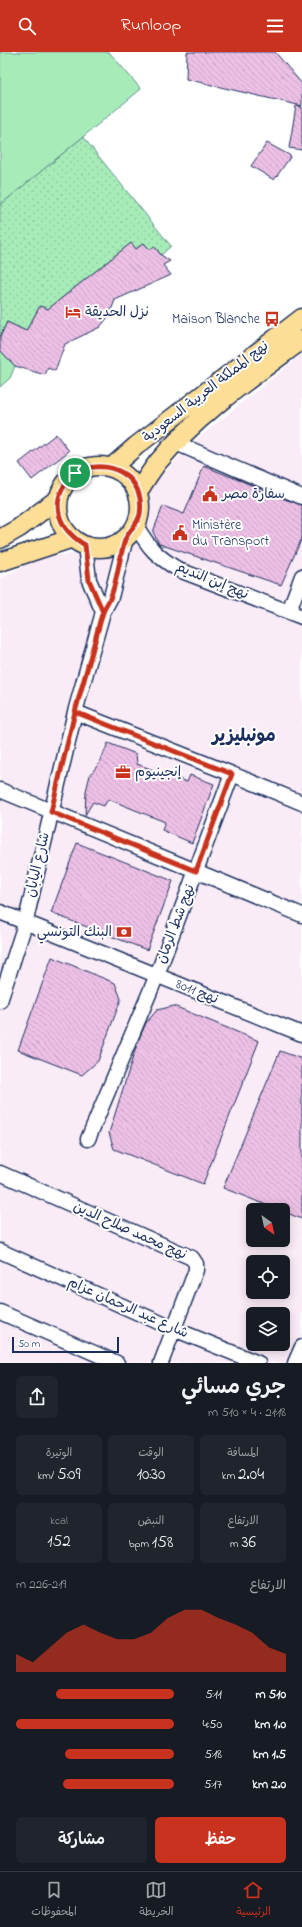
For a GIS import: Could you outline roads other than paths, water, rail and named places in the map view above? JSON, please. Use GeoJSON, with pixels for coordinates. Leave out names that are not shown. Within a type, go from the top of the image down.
{"type":"FeatureCollection","features":[{"type":"Feature","properties":{"kind":"main road","name":"نهج المملكة العربية السعودية"},"geometry":{"type":"LineString","coordinates":[[112,467],[136,446],[302,318]]}},
{"type":"Feature","properties":{"kind":"main road","name":"نهج المملكة العربية السعودية"},"geometry":{"type":"LineString","coordinates":[[138,492],[157,463],[176,443],[211,411],[302,340]]}},
{"type":"Feature","properties":{"kind":"main road"},"geometry":{"type":"LineString","coordinates":[[0,562],[79,542],[106,547],[117,544],[131,532],[140,515],[140,503],[138,492],[132,481],[123,473],[112,467],[93,466],[75,473],[65,484],[59,498],[58,509],[60,520],[65,530],[79,542]]}},
{"type":"Feature","properties":{"kind":"main road"},"geometry":{"type":"LineString","coordinates":[[0,539],[19,528],[59,498]]}},
{"type":"Feature","properties":{"kind":"street"},"geometry":{"type":"LineString","coordinates":[[176,443],[302,497]]}},
{"type":"Feature","properties":{"kind":"street","name":"شارع اليابان"},"geometry":{"type":"LineString","coordinates":[[0,1001],[25,924],[75,712],[103,612],[111,597],[131,532]]}},
{"type":"Feature","properties":{"kind":"street","name":"نهج إبن النديم"},"geometry":{"type":"LineString","coordinates":[[131,532],[160,558],[179,570],[296,614]]}},
{"type":"Feature","properties":{"kind":"street"},"geometry":{"type":"LineString","coordinates":[[79,542],[89,580],[103,612]]}},
{"type":"Feature","properties":{"kind":"street"},"geometry":{"type":"LineString","coordinates":[[296,614],[302,576]]}},
{"type":"Feature","properties":{"kind":"street"},"geometry":{"type":"LineString","coordinates":[[75,712],[302,803]]}},
{"type":"Feature","properties":{"kind":"street","name":"نهج شط الرمان"},"geometry":{"type":"LineString","coordinates":[[88,1139],[157,975],[232,774]]}},
{"type":"Feature","properties":{"kind":"street"},"geometry":{"type":"LineString","coordinates":[[0,790],[302,915]]}},
{"type":"Feature","properties":{"kind":"street","name":"نهج 8011"},"geometry":{"type":"LineString","coordinates":[[0,912],[25,924],[157,975],[302,1034]]}},
{"type":"Feature","properties":{"kind":"street","name":"نهج محمد صلاح الدين"},"geometry":{"type":"LineString","coordinates":[[0,1173],[192,1258],[196,1264],[196,1270],[161,1363]]}},
{"type":"Feature","properties":{"kind":"street","name":"شارع عبد الرحمان عزام"},"geometry":{"type":"LineString","coordinates":[[0,1251],[174,1329],[258,1363]]}},
{"type":"Feature","properties":{"kind":"street"},"geometry":{"type":"LineString","coordinates":[[0,1312],[117,1363]]}},
{"type":"Feature","properties":{"kind":"street"},"geometry":{"type":"LineString","coordinates":[[295,1363],[302,1347]]}},
{"type":"Feature","properties":{"kind":"place","name":"نزل الحديقة"},"geometry":{"type":"Point","coordinates":[73,312]}},
{"type":"Feature","properties":{"kind":"place","name":"Maison Blanche"},"geometry":{"type":"Point","coordinates":[272,319]}},
{"type":"Feature","properties":{"kind":"place","name":"سفارة مصر"},"geometry":{"type":"Point","coordinates":[210,494]}},
{"type":"Feature","properties":{"kind":"place","name":"Ministère du Transport"},"geometry":{"type":"Point","coordinates":[180,533]}},
{"type":"Feature","properties":{"kind":"place","name":"إنجينيوم"},"geometry":{"type":"Point","coordinates":[123,772]}},
{"type":"Feature","properties":{"kind":"place","name":"البنك التونسي"},"geometry":{"type":"Point","coordinates":[124,932]}},
{"type":"Feature","properties":{"kind":"district","name":"مونبليزير"},"geometry":{"type":"Point","coordinates":[244,737]}}]}
